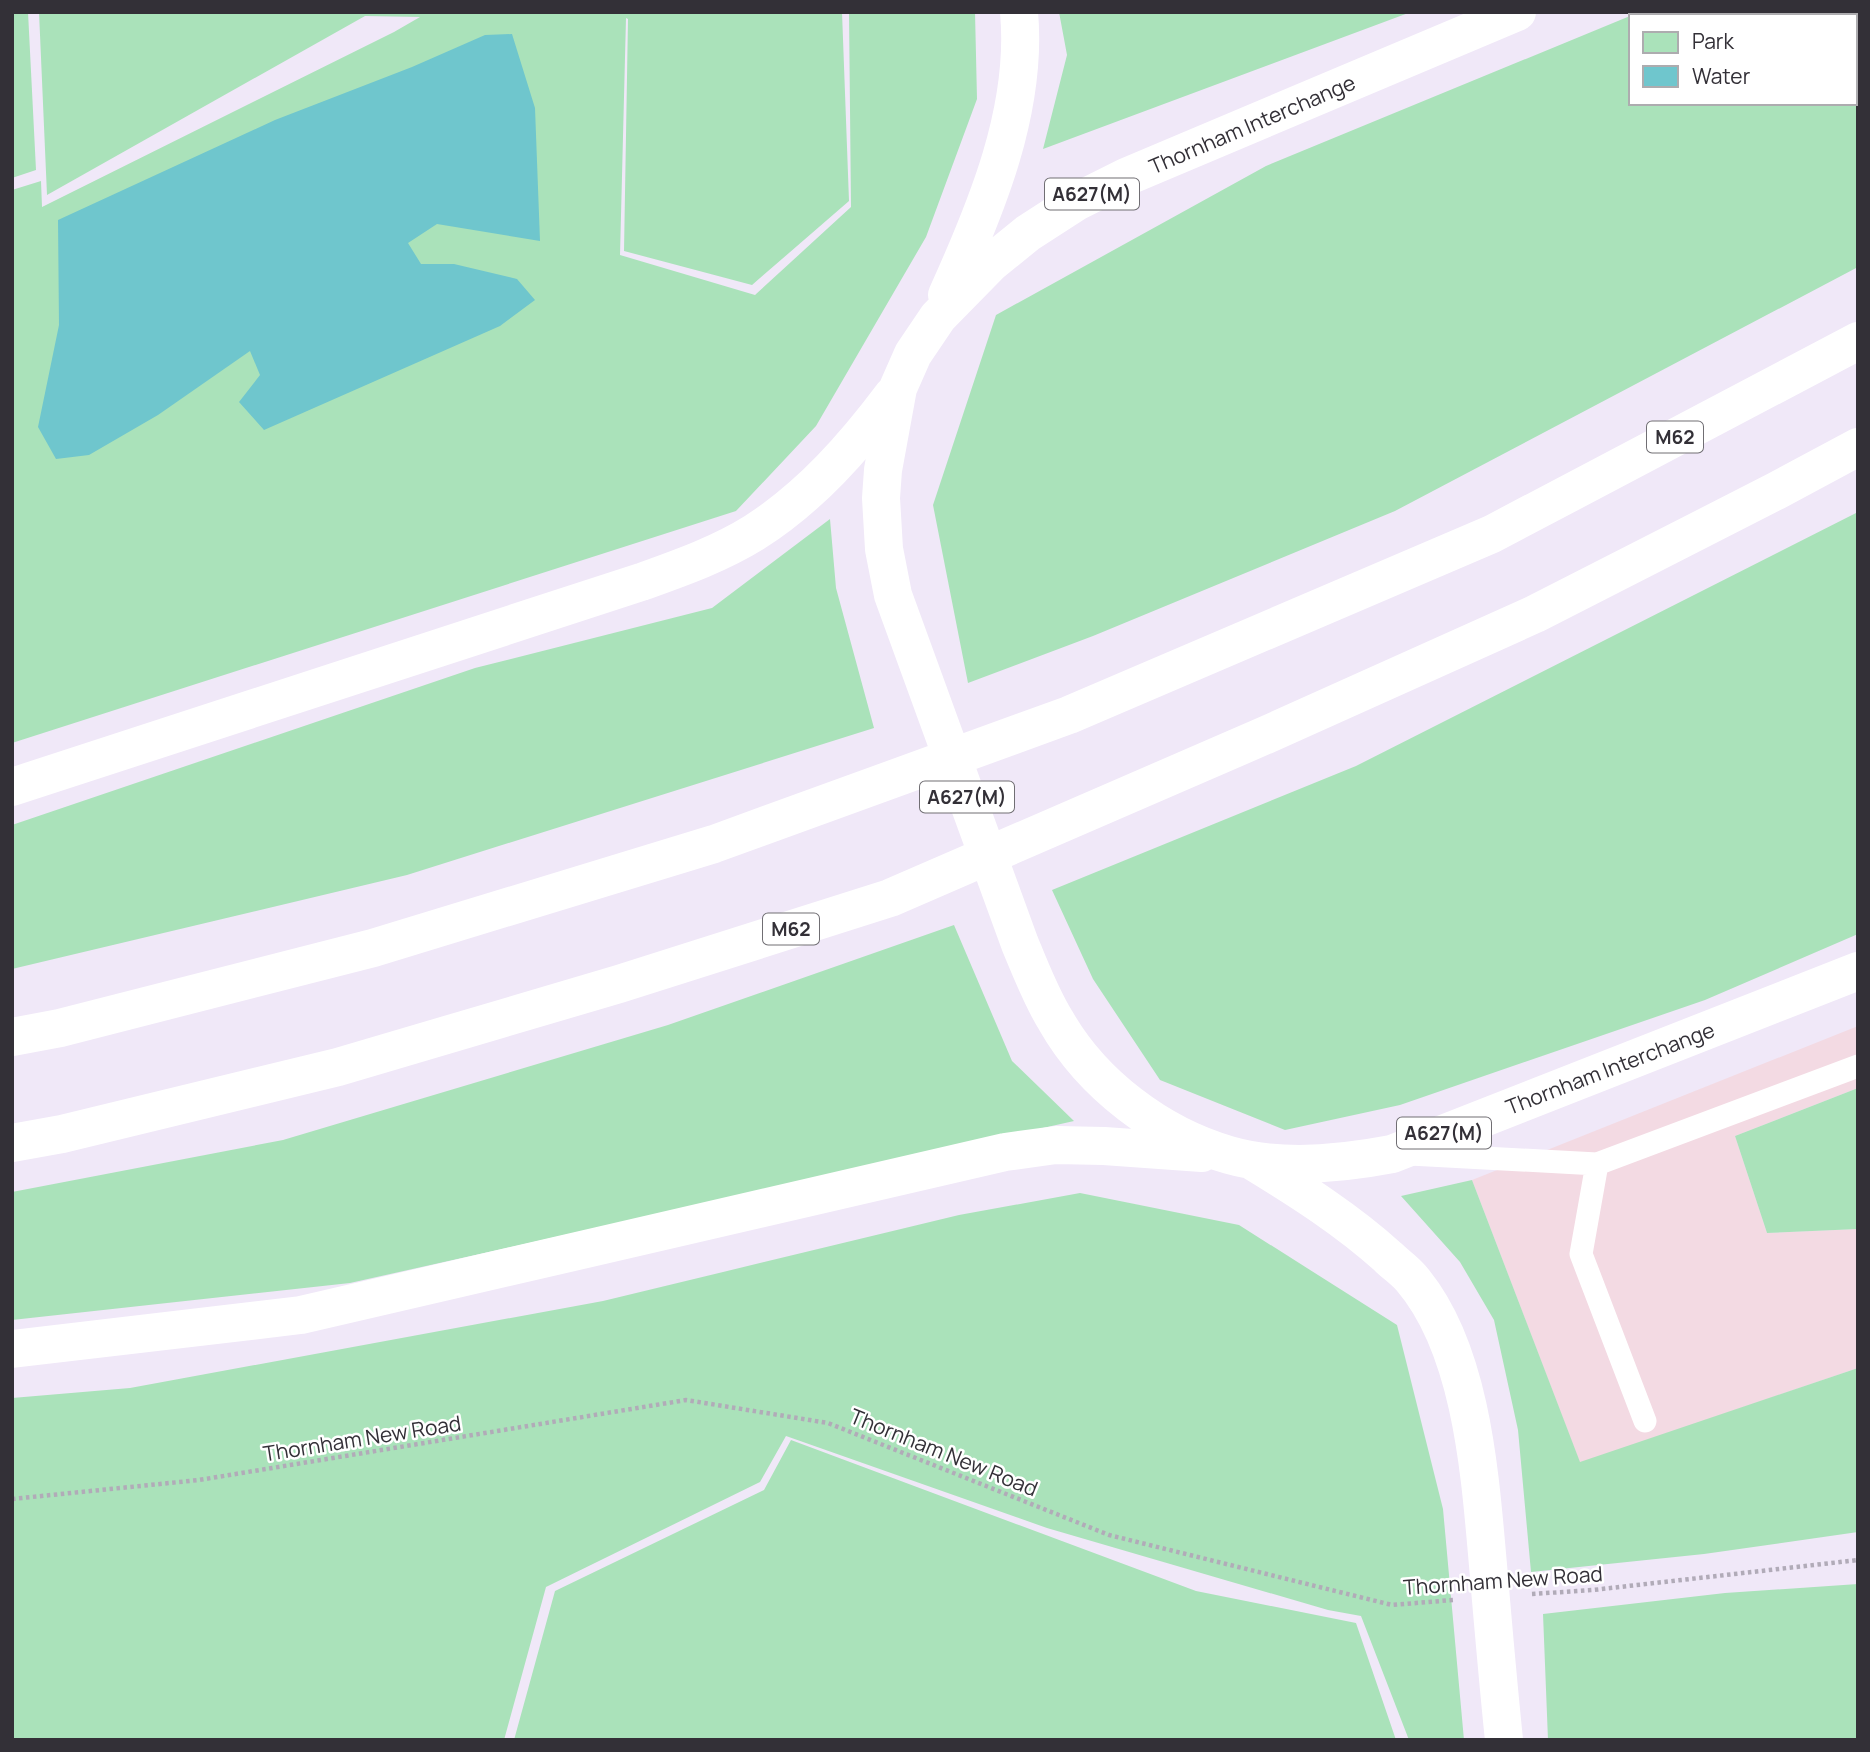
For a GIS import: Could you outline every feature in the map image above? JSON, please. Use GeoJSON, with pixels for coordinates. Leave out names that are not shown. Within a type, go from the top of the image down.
{"type":"FeatureCollection","features":[{"type":"Feature","properties":{"kind":"highway","name":"A627(M)"},"geometry":{"type":"LineString","coordinates":[[938,317],[979,223],[1008,128],[1020,76],[1019,12]]}},
{"type":"Feature","properties":{"kind":"highway","name":"Thornham Interchange"},"geometry":{"type":"LineString","coordinates":[[1517,12],[1126,177],[1076,202],[1028,233],[991,263],[938,317],[913,354],[898,388],[881,498],[887,570],[901,620],[1020,944],[1056,1021],[1072,1045],[1116,1093],[1147,1117],[1181,1136],[1239,1157],[1318,1163],[1392,1153],[1858,971]]}},
{"type":"Feature","properties":{"kind":"highway","name":"M62"},"geometry":{"type":"LineString","coordinates":[[12,1037],[60,1028],[373,948],[714,844],[1069,715],[1492,534],[1858,341]]}},
{"type":"Feature","properties":{"kind":"highway"},"geometry":{"type":"LineString","coordinates":[[12,787],[628,586],[717,552],[753,533],[785,511],[862,437],[898,388]]}},
{"type":"Feature","properties":{"kind":"highway","name":"M62"},"geometry":{"type":"LineString","coordinates":[[12,1143],[62,1134],[338,1067],[620,984],[890,898],[1266,735],[1535,614],[1858,447]]}},
{"type":"Feature","properties":{"kind":"highway"},"geometry":{"type":"LineString","coordinates":[[12,1349],[301,1315],[1005,1152],[1056,1145],[1104,1146],[1239,1157]]}},
{"type":"Feature","properties":{"kind":"highway","name":"A627(M)"},"geometry":{"type":"LineString","coordinates":[[1239,1157],[1304,1193],[1361,1234],[1411,1277],[1434,1310],[1461,1377],[1482,1498],[1503,1731]]}},
{"type":"Feature","properties":{"kind":"lane"},"geometry":{"type":"LineString","coordinates":[[1392,1153],[1597,1164],[1858,1066]]}},
{"type":"Feature","properties":{"kind":"lane"},"geometry":{"type":"LineString","coordinates":[[1597,1164],[1581,1254],[1644,1422]]}},
{"type":"Feature","properties":{"kind":"path","name":"Thornham New Road"},"geometry":{"type":"LineString","coordinates":[[12,1499],[199,1480],[685,1401],[828,1423],[1109,1535],[1392,1605],[1459,1600]]}},
{"type":"Feature","properties":{"kind":"path","name":"Thornham New Road"},"geometry":{"type":"LineString","coordinates":[[1526,1595],[1858,1560]]}},
{"type":"Feature","properties":{"kind":"shaded area"},"geometry":{"type":"Polygon","coordinates":[[[1858,1026],[1858,1088],[1735,1136],[1767,1233],[1858,1229],[1858,1368],[1580,1463],[1472,1180],[1858,1026]]]}},
{"type":"Feature","properties":{"kind":"green space"},"geometry":{"type":"Polygon","coordinates":[[[12,12],[28,12],[36,170],[12,178],[12,12]]]}},
{"type":"Feature","properties":{"kind":"green space"},"geometry":{"type":"Polygon","coordinates":[[[39,12],[842,12],[849,201],[752,285],[624,251],[626,18],[620,255],[755,295],[851,207],[849,12],[975,12],[977,99],[926,237],[816,426],[736,511],[12,743],[12,190],[41,181],[42,207],[420,17],[365,16],[47,195],[39,12]]]}},
{"type":"Feature","properties":{"kind":"green space"},"geometry":{"type":"Polygon","coordinates":[[[1059,12],[1411,12],[1043,149],[1067,55],[1059,12]]]}},
{"type":"Feature","properties":{"kind":"green space"},"geometry":{"type":"Polygon","coordinates":[[[1842,12],[1850,14],[1636,14],[1842,12]]]}},
{"type":"Feature","properties":{"kind":"green space"},"geometry":{"type":"Polygon","coordinates":[[[1629,16],[1629,105],[1856,105],[1858,16],[1858,267],[1395,511],[1093,636],[968,683],[933,505],[996,315],[1266,166],[1629,16]]]}},
{"type":"Feature","properties":{"kind":"green space"},"geometry":{"type":"Polygon","coordinates":[[[1858,512],[1858,934],[1705,1000],[1400,1105],[1285,1130],[1160,1080],[1093,979],[1052,890],[1356,766],[1858,512]]]}},
{"type":"Feature","properties":{"kind":"green space"},"geometry":{"type":"Polygon","coordinates":[[[830,519],[836,588],[874,728],[407,875],[12,969],[12,825],[475,668],[712,608],[830,519]]]}},
{"type":"Feature","properties":{"kind":"green space"},"geometry":{"type":"Polygon","coordinates":[[[954,925],[1012,1061],[1074,1121],[350,1283],[12,1320],[12,1192],[283,1140],[668,1025],[954,925]]]}},
{"type":"Feature","properties":{"kind":"green space"},"geometry":{"type":"Polygon","coordinates":[[[1858,1088],[1858,1229],[1767,1233],[1735,1136],[1858,1088]]]}},
{"type":"Feature","properties":{"kind":"green space"},"geometry":{"type":"Polygon","coordinates":[[[1472,1180],[1580,1462],[1858,1368],[1858,1532],[1704,1554],[1531,1572],[1518,1430],[1494,1320],[1460,1262],[1401,1196],[1472,1180]]]}},
{"type":"Feature","properties":{"kind":"green space"},"geometry":{"type":"Polygon","coordinates":[[[1080,1193],[1239,1225],[1397,1325],[1443,1509],[1464,1740],[1409,1740],[1361,1616],[1328,1610],[1047,1528],[786,1436],[760,1482],[546,1587],[504,1740],[12,1740],[12,1398],[130,1388],[603,1301],[959,1215],[1080,1193]]]}},
{"type":"Feature","properties":{"kind":"green space"},"geometry":{"type":"Polygon","coordinates":[[[791,1440],[1196,1591],[1356,1623],[1396,1740],[514,1740],[555,1591],[764,1490],[791,1440]]]}},
{"type":"Feature","properties":{"kind":"green space"},"geometry":{"type":"Polygon","coordinates":[[[1858,1584],[1858,1740],[1548,1740],[1543,1614],[1725,1593],[1858,1584]]]}},
{"type":"Feature","properties":{"kind":"water"},"geometry":{"type":"Polygon","coordinates":[[[512,34],[535,108],[540,241],[437,224],[408,243],[421,264],[454,264],[517,279],[535,300],[500,326],[264,430],[239,402],[260,375],[250,351],[158,415],[89,455],[56,459],[38,427],[59,325],[58,220],[275,120],[412,67],[485,35],[512,34]]]}}]}
